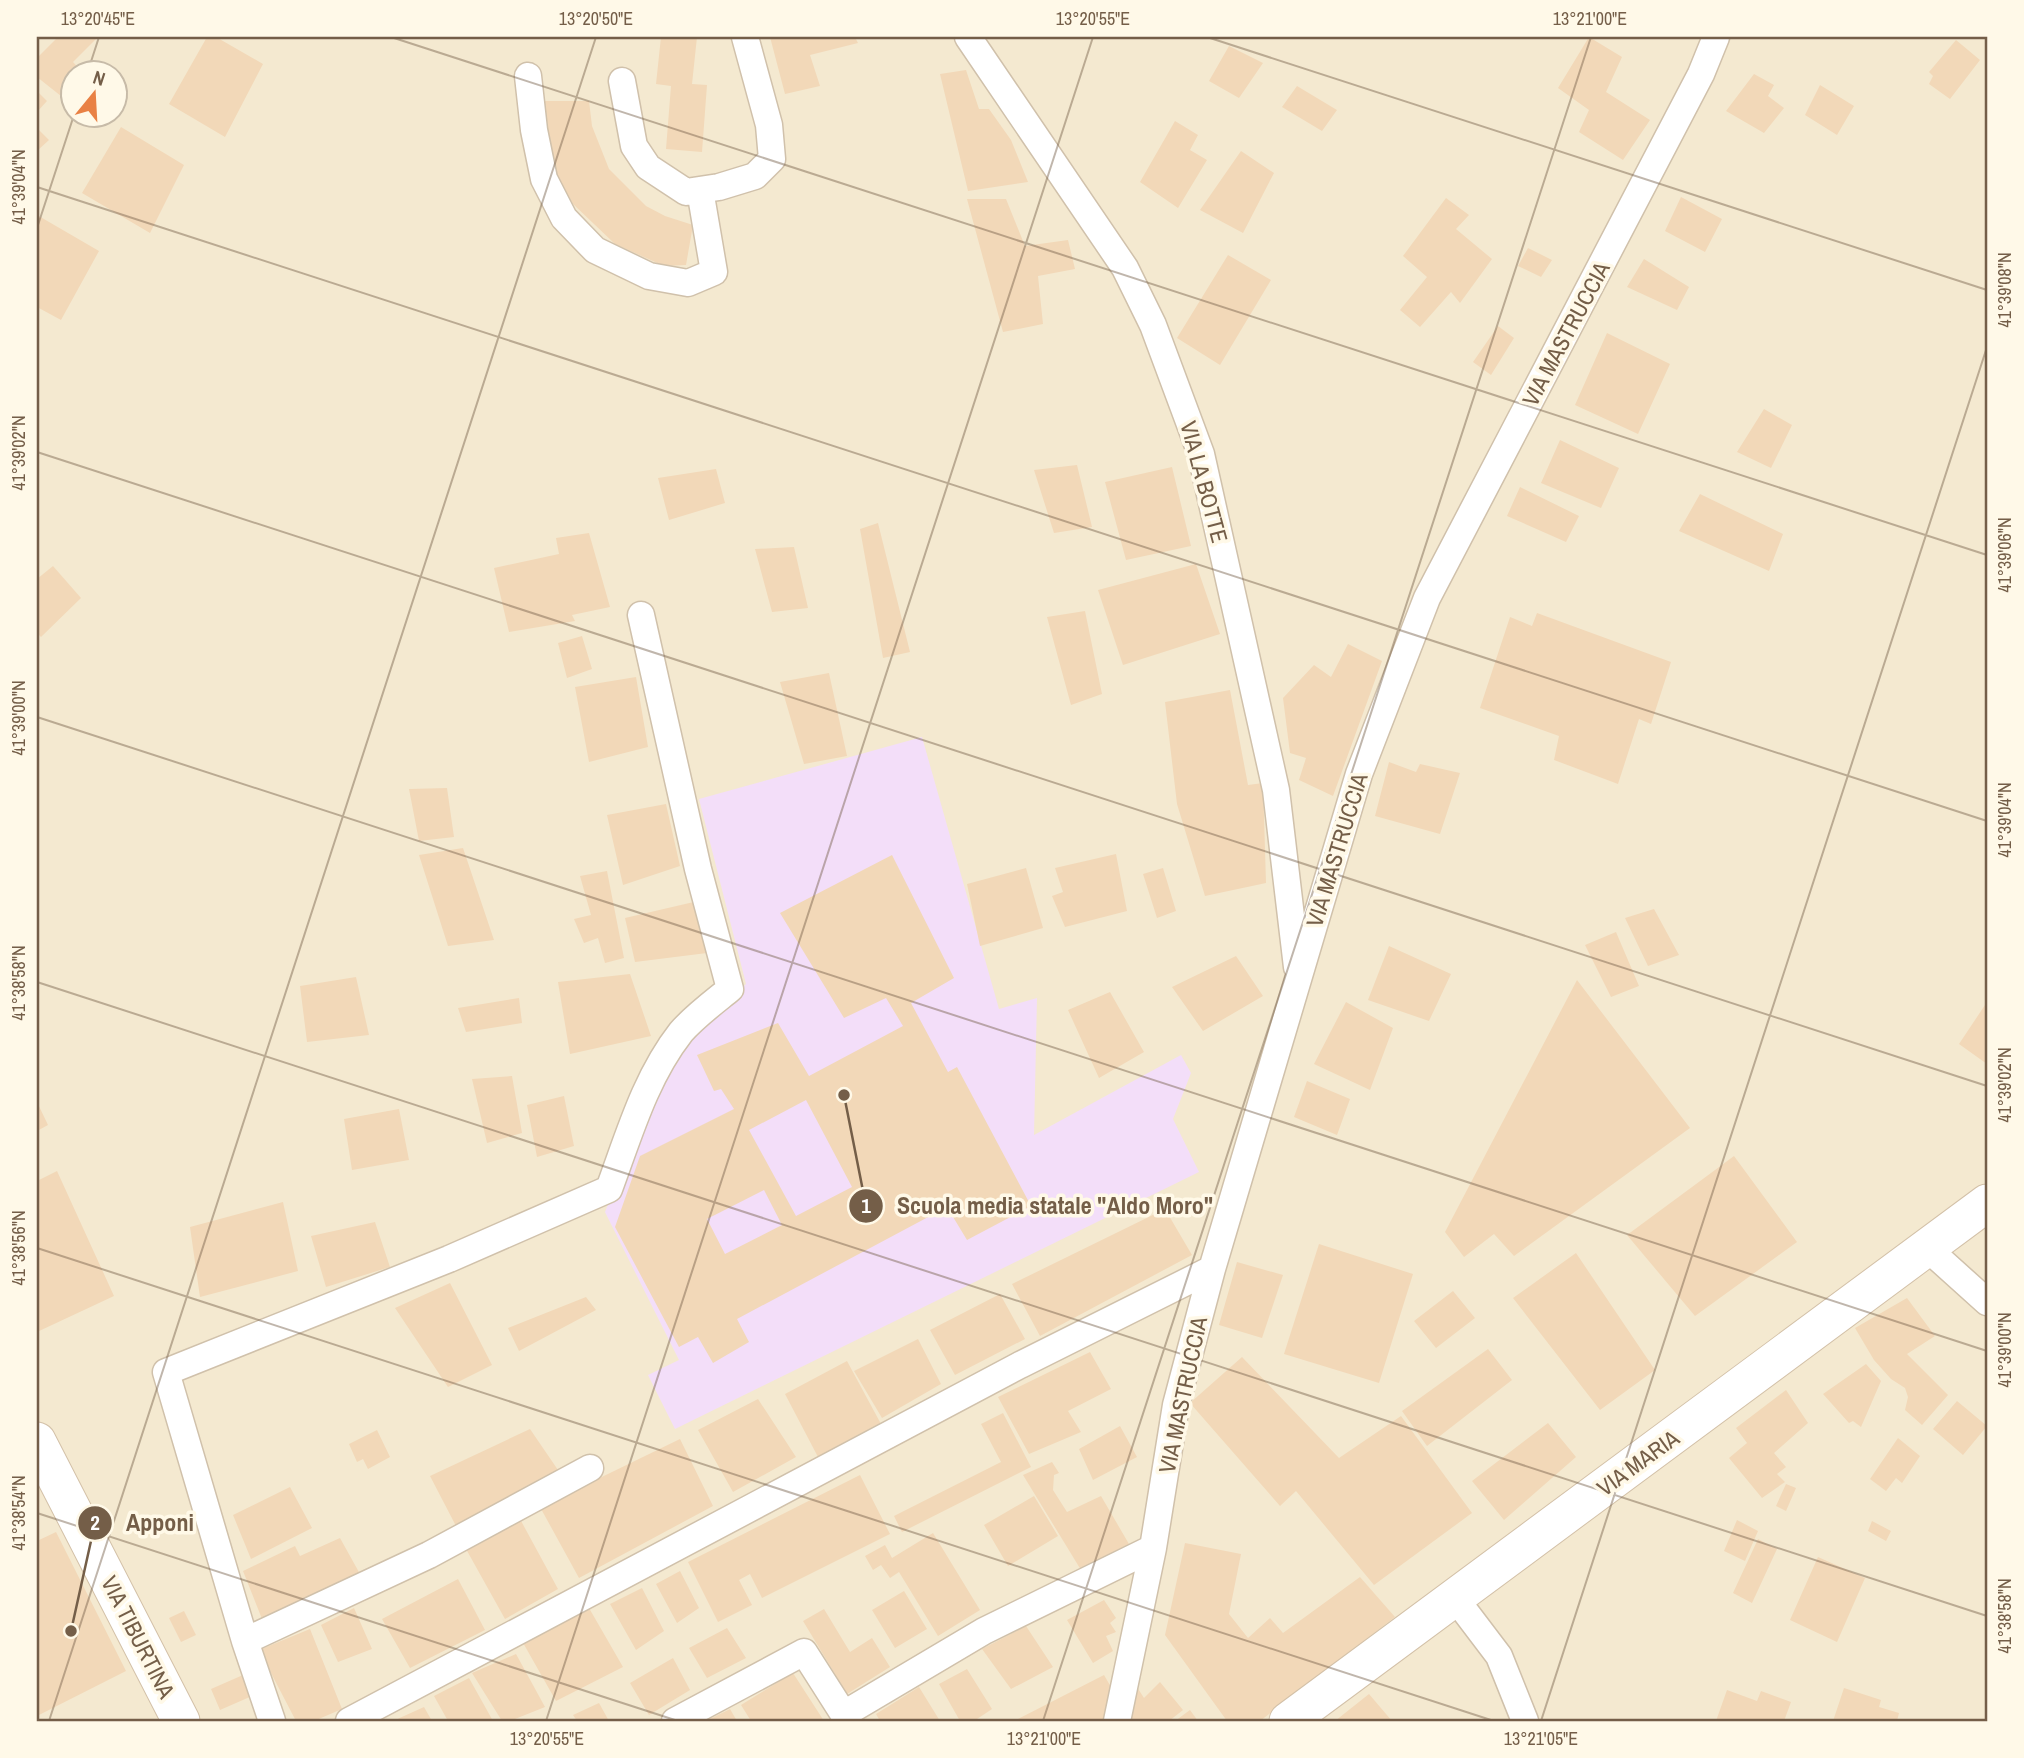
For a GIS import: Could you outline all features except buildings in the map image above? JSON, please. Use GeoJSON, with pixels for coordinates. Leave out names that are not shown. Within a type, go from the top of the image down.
{"type":"FeatureCollection","features":[{"type":"Feature","properties":{"kind":"street"},"geometry":{"type":"LineString","coordinates":[[622,81],[634,146],[648,167],[686,192],[719,187],[755,176],[772,159],[769,124],[745,37]]}},
{"type":"Feature","properties":{"kind":"street","name":"VIA LA BOTTE"},"geometry":{"type":"LineString","coordinates":[[968,37],[1125,268],[1153,325],[1201,454],[1276,790],[1298,979]]}},
{"type":"Feature","properties":{"kind":"street","name":"VIA MASTRUCCIA"},"geometry":{"type":"LineString","coordinates":[[1117,1721],[1153,1548],[1176,1405],[1212,1269],[1359,774],[1427,598],[1701,74],[1716,37]]}},
{"type":"Feature","properties":{"kind":"street"},"geometry":{"type":"LineString","coordinates":[[528,76],[534,130],[544,179],[564,218],[596,250],[649,276],[688,283],[714,272],[700,190]]}},
{"type":"Feature","properties":{"kind":"street"},"geometry":{"type":"LineString","coordinates":[[272,1721],[245,1641],[166,1372],[449,1259],[609,1189],[649,1085],[663,1059],[683,1030],[730,989],[698,869],[641,615]]}},
{"type":"Feature","properties":{"kind":"street","name":"VIA MARIA"},"geometry":{"type":"LineString","coordinates":[[1288,1721],[1987,1203]]}},
{"type":"Feature","properties":{"kind":"street"},"geometry":{"type":"LineString","coordinates":[[1927,1248],[1987,1301]]}},
{"type":"Feature","properties":{"kind":"street"},"geometry":{"type":"LineString","coordinates":[[349,1721],[1020,1365],[1212,1269]]}},
{"type":"Feature","properties":{"kind":"street","name":"VIA TIBURTINA"},"geometry":{"type":"LineString","coordinates":[[37,1441],[181,1721]]}},
{"type":"Feature","properties":{"kind":"street"},"geometry":{"type":"LineString","coordinates":[[245,1641],[429,1555],[590,1468]]}},
{"type":"Feature","properties":{"kind":"street"},"geometry":{"type":"LineString","coordinates":[[675,1721],[804,1652],[846,1717],[984,1631],[1153,1548]]}},
{"type":"Feature","properties":{"kind":"street"},"geometry":{"type":"LineString","coordinates":[[1455,1598],[1499,1656],[1525,1721]]}},
{"type":"Feature","properties":{"kind":"shaded area"},"geometry":{"type":"Polygon","coordinates":[[[37,37],[1987,37],[1987,1721],[37,1721],[37,37]]]}},
{"type":"Feature","properties":{"kind":"shaded area"},"geometry":{"type":"Polygon","coordinates":[[[922,737],[999,1009],[1037,998],[1034,1135],[1181,1055],[1191,1073],[1173,1119],[1199,1172],[675,1429],[648,1375],[679,1360],[605,1212],[642,1117],[695,1030],[746,984],[699,799],[922,737]]]}},
{"type":"Feature","properties":{"kind":"place","name":"Scuola media statale \"Aldo Moro\""},"geometry":{"type":"Point","coordinates":[844,1095]}},
{"type":"Feature","properties":{"kind":"place","name":"Apponi"},"geometry":{"type":"Point","coordinates":[71,1631]}}]}
